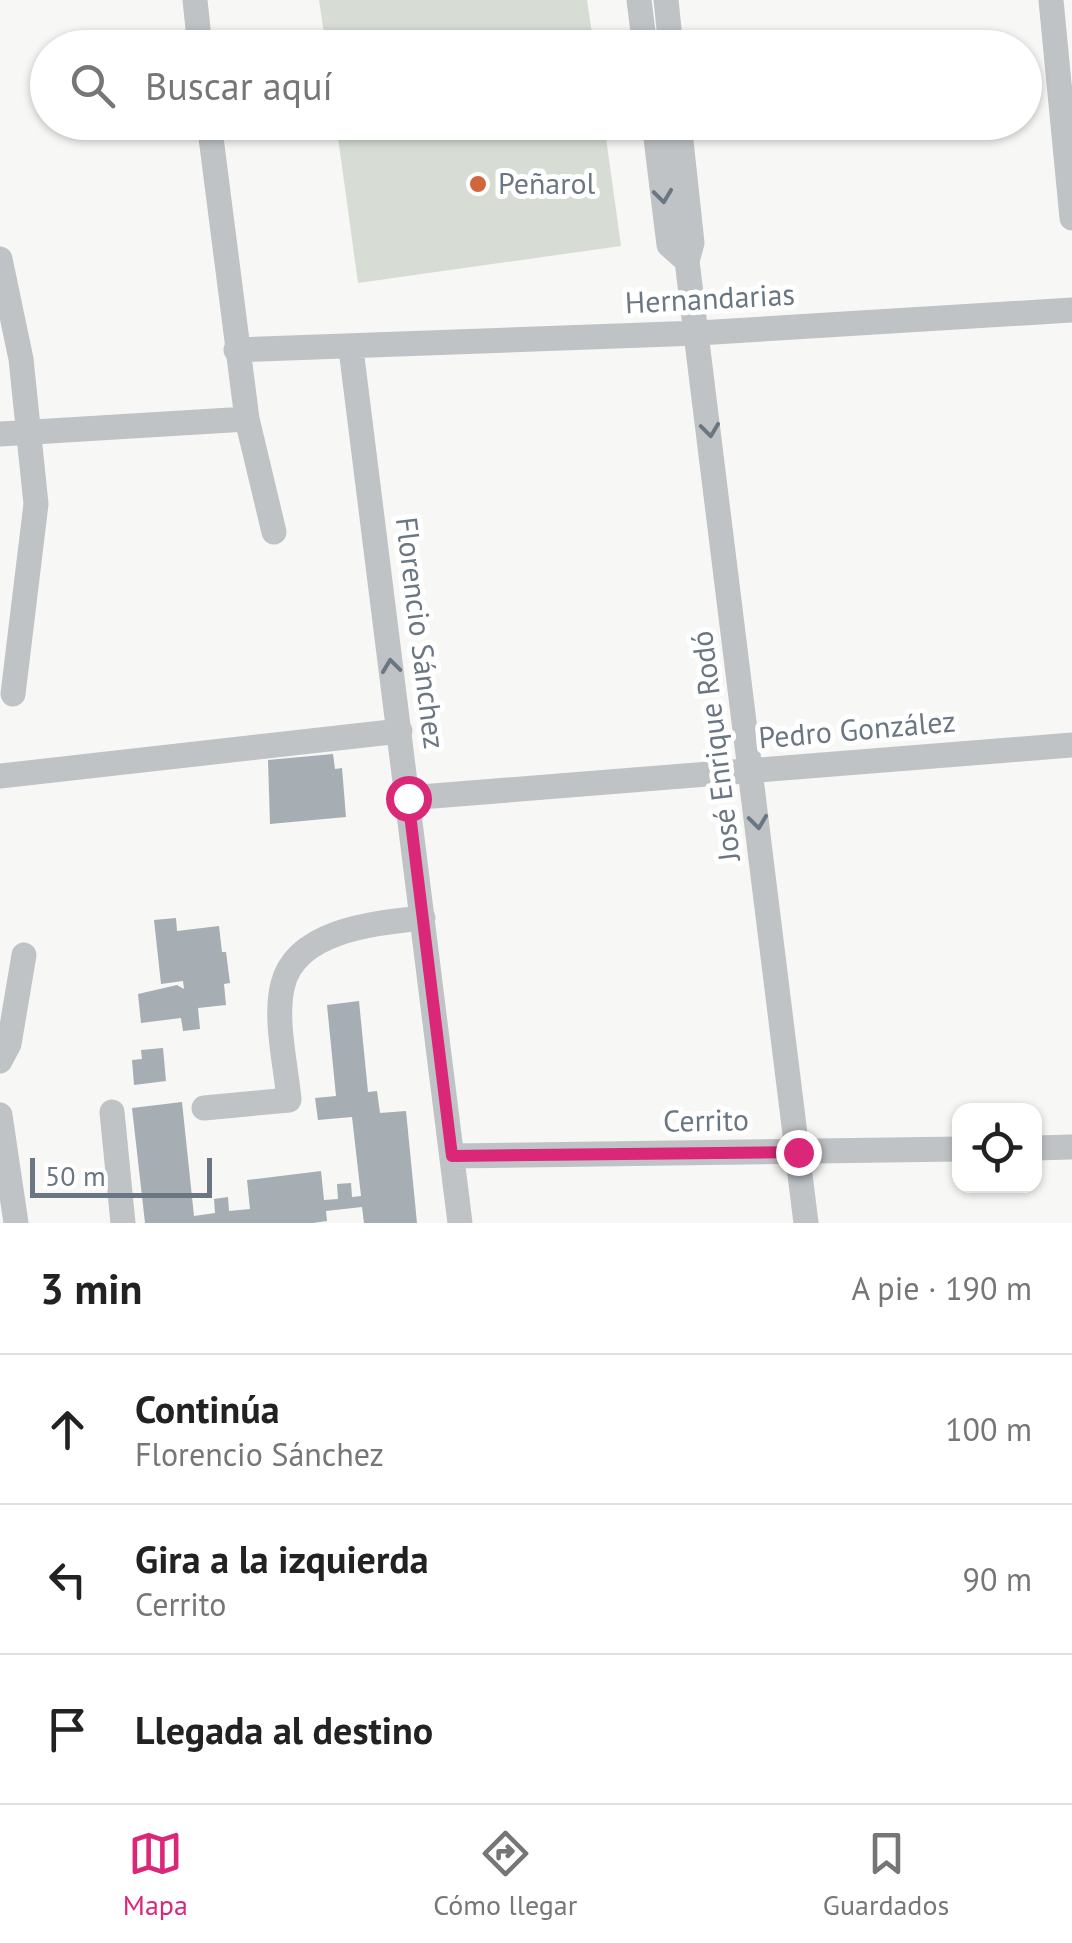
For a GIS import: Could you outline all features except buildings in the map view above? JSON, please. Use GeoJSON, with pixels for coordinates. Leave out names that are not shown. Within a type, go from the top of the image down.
{"type":"FeatureCollection","features":[{"type":"Feature","properties":{"kind":"street"},"geometry":{"type":"LineString","coordinates":[[195,0],[198,30]]}},
{"type":"Feature","properties":{"kind":"street"},"geometry":{"type":"LineString","coordinates":[[639,0],[643,30]]}},
{"type":"Feature","properties":{"kind":"street"},"geometry":{"type":"LineString","coordinates":[[666,0],[669,30]]}},
{"type":"Feature","properties":{"kind":"street"},"geometry":{"type":"LineString","coordinates":[[1050,0],[1072,218]]}},
{"type":"Feature","properties":{"kind":"street"},"geometry":{"type":"LineString","coordinates":[[211,140],[247,420],[274,532]]}},
{"type":"Feature","properties":{"kind":"street","name":"José Enrique Rodó"},"geometry":{"type":"LineString","coordinates":[[656,140],[670,245],[687,260]]}},
{"type":"Feature","properties":{"kind":"street","name":"José Enrique Rodó"},"geometry":{"type":"LineString","coordinates":[[681,140],[692,243],[687,260],[806,1223]]}},
{"type":"Feature","properties":{"kind":"street"},"geometry":{"type":"LineString","coordinates":[[0,259],[22,359],[36,504],[13,694]]}},
{"type":"Feature","properties":{"kind":"street","name":"Hernandarias"},"geometry":{"type":"LineString","coordinates":[[236,350],[350,350],[1072,310]]}},
{"type":"Feature","properties":{"kind":"street","name":"Florencio Sánchez"},"geometry":{"type":"LineString","coordinates":[[350,350],[460,1223]]}},
{"type":"Feature","properties":{"kind":"street"},"geometry":{"type":"LineString","coordinates":[[0,434],[247,420]]}},
{"type":"Feature","properties":{"kind":"street"},"geometry":{"type":"LineString","coordinates":[[0,776],[400,731]]}},
{"type":"Feature","properties":{"kind":"street","name":"Pedro González"},"geometry":{"type":"LineString","coordinates":[[408,798],[1072,745]]}},
{"type":"Feature","properties":{"kind":"street"},"geometry":{"type":"LineString","coordinates":[[204,1108],[290,1100],[282,984],[300,955],[336,935],[423,918]]}},
{"type":"Feature","properties":{"kind":"street"},"geometry":{"type":"LineString","coordinates":[[0,1062],[9,1044],[24,955]]}},
{"type":"Feature","properties":{"kind":"street"},"geometry":{"type":"LineString","coordinates":[[112,1112],[123,1223]]}},
{"type":"Feature","properties":{"kind":"street"},"geometry":{"type":"LineString","coordinates":[[0,1116],[16,1223]]}},
{"type":"Feature","properties":{"kind":"street"},"geometry":{"type":"LineString","coordinates":[[1042,1148],[1072,1147]]}},
{"type":"Feature","properties":{"kind":"street","name":"Cerrito"},"geometry":{"type":"LineString","coordinates":[[452,1156],[952,1149]]}},
{"type":"Feature","properties":{"kind":"shaded area"},"geometry":{"type":"Polygon","coordinates":[[[319,0],[587,0],[591,30],[323,30],[319,0]]]}},
{"type":"Feature","properties":{"kind":"shaded area","name":"Peñarol"},"geometry":{"type":"Polygon","coordinates":[[[338,140],[606,140],[621,246],[358,283],[338,140]]]}},
{"type":"Feature","properties":{"kind":"place","name":"Peñarol"},"geometry":{"type":"Point","coordinates":[478,184]}},
{"type":"Feature","properties":{"kind":"route"},"geometry":{"type":"LineString","coordinates":[[408,798],[452,1156],[798,1152]]}}]}
